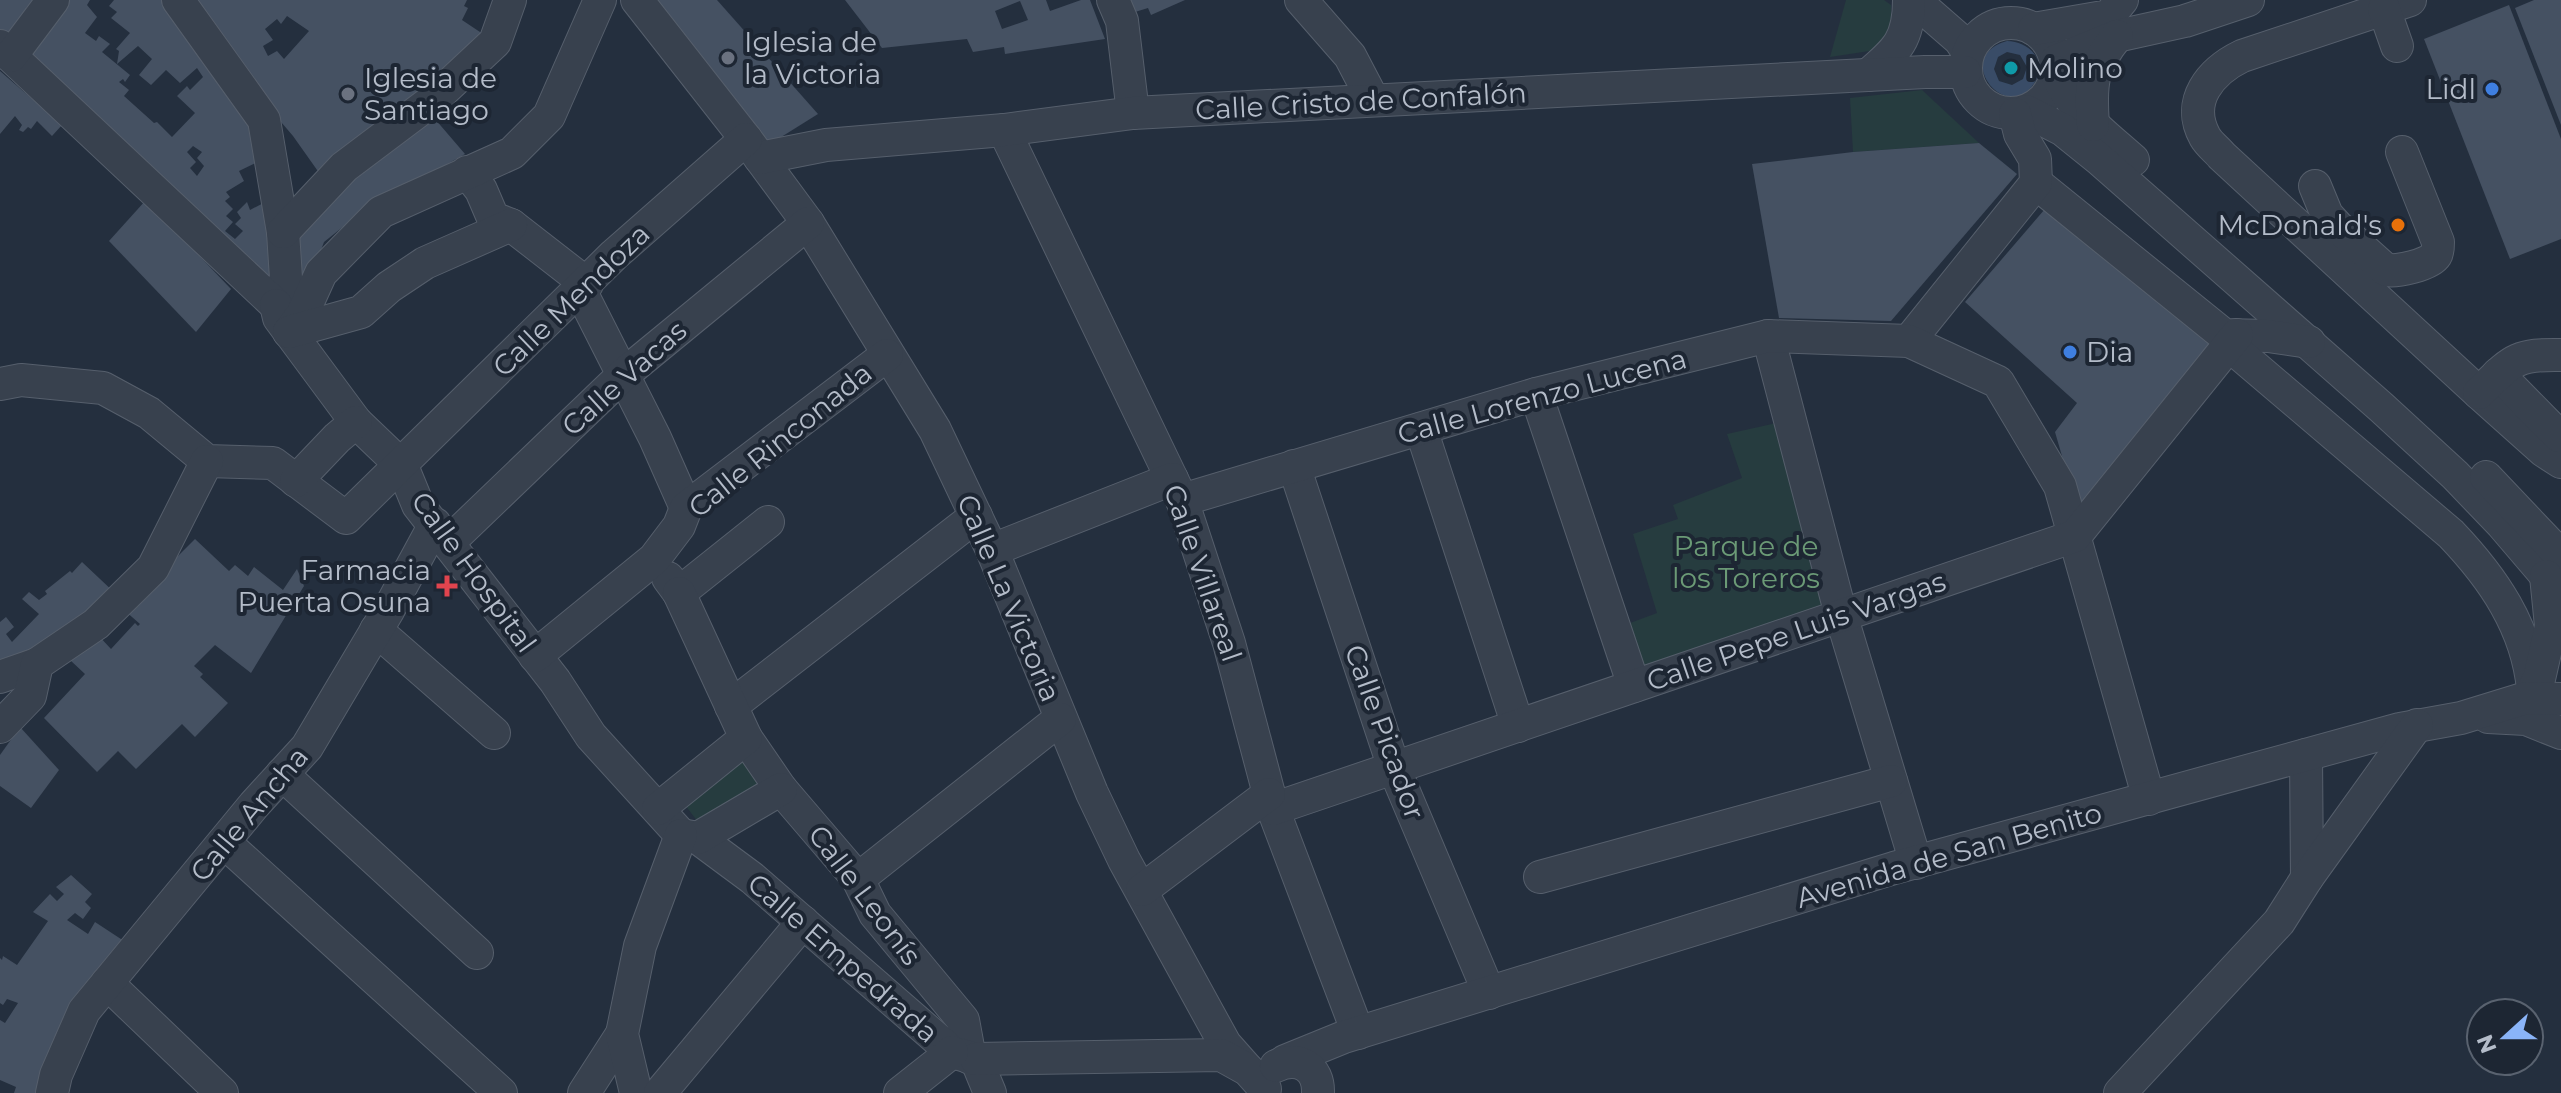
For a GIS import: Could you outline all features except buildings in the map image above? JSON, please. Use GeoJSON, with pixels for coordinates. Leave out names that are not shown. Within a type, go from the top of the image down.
{"type":"FeatureCollection","features":[{"type":"Feature","properties":{"kind":"street"},"geometry":{"type":"LineString","coordinates":[[6,51],[53,0]]}},
{"type":"Feature","properties":{"kind":"street"},"geometry":{"type":"LineString","coordinates":[[178,0],[264,120],[283,232],[286,278],[283,319]]}},
{"type":"Feature","properties":{"kind":"street"},"geometry":{"type":"LineString","coordinates":[[283,232],[344,167],[433,100],[495,42],[510,0]]}},
{"type":"Feature","properties":{"kind":"street"},"geometry":{"type":"LineString","coordinates":[[283,319],[302,315],[321,273],[381,212],[512,153],[549,116],[600,0]]}},
{"type":"Feature","properties":{"kind":"street","name":"Calle La Victoria"},"geometry":{"type":"LineString","coordinates":[[637,0],[808,223],[935,430],[992,550],[1098,807],[1225,1044],[1260,1084]]}},
{"type":"Feature","properties":{"kind":"street"},"geometry":{"type":"LineString","coordinates":[[1113,0],[1122,21],[1133,113]]}},
{"type":"Feature","properties":{"kind":"street"},"geometry":{"type":"LineString","coordinates":[[1301,0],[1350,56],[1373,100]]}},
{"type":"Feature","properties":{"kind":"street"},"geometry":{"type":"LineString","coordinates":[[1911,0],[1960,40],[1969,86],[1988,108],[2001,113],[2021,112],[2063,130],[2309,342],[2455,475],[2556,575]]}},
{"type":"Feature","properties":{"kind":"street"},"geometry":{"type":"LineString","coordinates":[[1868,75],[1892,55],[1904,38],[1911,0]]}},
{"type":"Feature","properties":{"kind":"street"},"geometry":{"type":"LineString","coordinates":[[1940,0],[1991,27]]}},
{"type":"Feature","properties":{"kind":"street"},"geometry":{"type":"LineString","coordinates":[[2036,30],[2109,16],[2122,0]]}},
{"type":"Feature","properties":{"kind":"street"},"geometry":{"type":"LineString","coordinates":[[2021,112],[2047,96],[2056,66],[2117,36],[2185,21],[2248,0]]}},
{"type":"Feature","properties":{"kind":"street"},"geometry":{"type":"LineString","coordinates":[[2397,46],[2397,4],[2242,56],[2223,66],[2207,81],[2198,103],[2205,138],[2274,204],[2488,383],[2556,446]]}},
{"type":"Feature","properties":{"kind":"street"},"geometry":{"type":"LineString","coordinates":[[1966,62],[1977,37],[1991,27],[2012,23],[2036,30],[2117,36]]}},
{"type":"Feature","properties":{"kind":"street"},"geometry":{"type":"LineString","coordinates":[[2036,30],[2052,50],[2064,92],[2093,125],[2397,391],[2473,463],[2556,575],[2551,626],[2539,679],[2540,695]]}},
{"type":"Feature","properties":{"kind":"street"},"geometry":{"type":"LineString","coordinates":[[2093,125],[2092,76],[2102,55],[2117,36]]}},
{"type":"Feature","properties":{"kind":"street","name":"Calle Hospital"},"geometry":{"type":"LineString","coordinates":[[6,51],[283,319],[356,422],[402,466],[418,505],[555,681],[591,736],[658,809],[690,836]]}},
{"type":"Feature","properties":{"kind":"street","name":"Calle Cristo de Confalón"},"geometry":{"type":"LineString","coordinates":[[753,148],[1004,130],[1133,113],[1925,72],[1966,62]]}},
{"type":"Feature","properties":{"kind":"street"},"geometry":{"type":"LineString","coordinates":[[2021,112],[2020,134],[2035,159],[2036,183],[1909,341],[1998,382],[2060,486],[2149,799]]}},
{"type":"Feature","properties":{"kind":"street","name":"Calle Villareal"},"geometry":{"type":"LineString","coordinates":[[1004,130],[1177,490],[1229,643],[1271,801],[1351,1035]]}},
{"type":"Feature","properties":{"kind":"street","name":"Calle Mendoza"},"geometry":{"type":"LineString","coordinates":[[296,481],[346,518],[614,255],[753,148]]}},
{"type":"Feature","properties":{"kind":"street"},"geometry":{"type":"LineString","coordinates":[[2274,204],[2308,180],[2332,221],[2386,270],[2396,272],[2433,259],[2438,242],[2402,152]]}},
{"type":"Feature","properties":{"kind":"street"},"geometry":{"type":"LineString","coordinates":[[467,172],[481,190],[493,218],[511,225],[583,287],[655,438],[683,517],[710,569]]}},
{"type":"Feature","properties":{"kind":"street"},"geometry":{"type":"LineString","coordinates":[[2036,183],[2233,340],[2451,534],[2495,585],[2523,640],[2540,695]]}},
{"type":"Feature","properties":{"kind":"street","name":"Calle Vacas"},"geometry":{"type":"LineString","coordinates":[[442,533],[623,375],[808,223]]}},
{"type":"Feature","properties":{"kind":"street"},"geometry":{"type":"LineString","coordinates":[[283,319],[361,312],[389,287],[425,263],[511,225]]}},
{"type":"Feature","properties":{"kind":"street"},"geometry":{"type":"LineString","coordinates":[[2075,536],[2233,340],[2226,269]]}},
{"type":"Feature","properties":{"kind":"street"},"geometry":{"type":"LineString","coordinates":[[1768,336],[1841,615],[1916,863]]}},
{"type":"Feature","properties":{"kind":"street","name":"Calle Lorenzo Lucena"},"geometry":{"type":"LineString","coordinates":[[992,550],[1177,490],[1294,466],[1536,394],[1768,336],[1909,341]]}},
{"type":"Feature","properties":{"kind":"street"},"geometry":{"type":"LineString","coordinates":[[2233,340],[2309,342]]}},
{"type":"Feature","properties":{"kind":"street"},"geometry":{"type":"LineString","coordinates":[[2488,383],[2512,361],[2529,354],[2561,355]]}},
{"type":"Feature","properties":{"kind":"street","name":"Calle Rinconada"},"geometry":{"type":"LineString","coordinates":[[535,656],[654,559],[683,517],[887,355]]}},
{"type":"Feature","properties":{"kind":"street"},"geometry":{"type":"LineString","coordinates":[[7,374],[103,388],[149,413],[207,461],[273,463],[296,481],[356,422]]}},
{"type":"Feature","properties":{"kind":"street"},"geometry":{"type":"LineString","coordinates":[[1536,394],[1634,686]]}},
{"type":"Feature","properties":{"kind":"street"},"geometry":{"type":"LineString","coordinates":[[1421,429],[1518,726]]}},
{"type":"Feature","properties":{"kind":"street"},"geometry":{"type":"LineString","coordinates":[[0,677],[37,664],[96,624],[153,568],[207,461]]}},
{"type":"Feature","properties":{"kind":"street","name":"Calle Picador"},"geometry":{"type":"LineString","coordinates":[[1294,466],[1394,768],[1489,993]]}},
{"type":"Feature","properties":{"kind":"street"},"geometry":{"type":"LineString","coordinates":[[731,706],[976,516]]}},
{"type":"Feature","properties":{"kind":"street"},"geometry":{"type":"LineString","coordinates":[[679,593],[768,522]]}},
{"type":"Feature","properties":{"kind":"street","name":"Calle Ancha"},"geometry":{"type":"LineString","coordinates":[[52,1093],[56,1075],[84,1011],[307,747],[376,630],[442,533]]}},
{"type":"Feature","properties":{"kind":"street","name":"Calle Pepe Luis Vargas"},"geometry":{"type":"LineString","coordinates":[[1142,890],[1271,801],[1394,768],[2075,536]]}},
{"type":"Feature","properties":{"kind":"street","name":"Calle Leonís"},"geometry":{"type":"LineString","coordinates":[[654,559],[679,593],[746,738],[781,789],[858,879],[875,914],[963,1020],[966,1056]]}},
{"type":"Feature","properties":{"kind":"street"},"geometry":{"type":"LineString","coordinates":[[376,630],[494,733]]}},
{"type":"Feature","properties":{"kind":"street"},"geometry":{"type":"LineString","coordinates":[[0,727],[30,696],[37,664]]}},
{"type":"Feature","properties":{"kind":"street","name":"Avenida de San Benito"},"geometry":{"type":"LineString","coordinates":[[1285,1061],[1351,1035],[1916,863],[2417,725],[2461,718],[2540,695]]}},
{"type":"Feature","properties":{"kind":"street"},"geometry":{"type":"LineString","coordinates":[[2461,718],[2526,719],[2561,733]]}},
{"type":"Feature","properties":{"kind":"street"},"geometry":{"type":"LineString","coordinates":[[858,879],[1060,719]]}},
{"type":"Feature","properties":{"kind":"street"},"geometry":{"type":"LineString","coordinates":[[2120,1093],[2279,922],[2417,725]]}},
{"type":"Feature","properties":{"kind":"street"},"geometry":{"type":"LineString","coordinates":[[658,809],[746,738]]}},
{"type":"Feature","properties":{"kind":"street"},"geometry":{"type":"LineString","coordinates":[[2306,755],[2307,878]]}},
{"type":"Feature","properties":{"kind":"street"},"geometry":{"type":"LineString","coordinates":[[282,774],[477,953]]}},
{"type":"Feature","properties":{"kind":"street"},"geometry":{"type":"LineString","coordinates":[[1540,877],[1891,781]]}},
{"type":"Feature","properties":{"kind":"street"},"geometry":{"type":"LineString","coordinates":[[584,1093],[622,1034],[640,946],[690,836],[781,789]]}},
{"type":"Feature","properties":{"kind":"street","name":"Calle Empedrada"},"geometry":{"type":"LineString","coordinates":[[690,836],[752,878],[966,1056],[990,1093]]}},
{"type":"Feature","properties":{"kind":"street"},"geometry":{"type":"LineString","coordinates":[[224,842],[501,1093]]}},
{"type":"Feature","properties":{"kind":"street"},"geometry":{"type":"LineString","coordinates":[[660,1093],[803,922]]}},
{"type":"Feature","properties":{"kind":"street"},"geometry":{"type":"LineString","coordinates":[[107,983],[222,1093]]}},
{"type":"Feature","properties":{"kind":"street"},"geometry":{"type":"LineString","coordinates":[[622,1034],[636,1093]]}},
{"type":"Feature","properties":{"kind":"street"},"geometry":{"type":"LineString","coordinates":[[900,1093],[966,1056],[1221,1055],[1260,1084],[1285,1061],[1303,1063],[1317,1085],[1351,1035]]}},
{"type":"Feature","properties":{"kind":"green space"},"geometry":{"type":"Polygon","coordinates":[[[1846,0],[1884,0],[1891,5],[1892,28],[1876,50],[1830,57],[1846,0]]]}},
{"type":"Feature","properties":{"kind":"green space"},"geometry":{"type":"Polygon","coordinates":[[[1922,90],[1979,143],[1853,152],[1850,98],[1922,90]]]}},
{"type":"Feature","properties":{"kind":"green space","name":"Parque de los Toreros"},"geometry":{"type":"Polygon","coordinates":[[[1790,420],[1841,615],[1634,686],[1614,629],[1657,613],[1633,534],[1678,519],[1673,505],[1742,478],[1727,434],[1790,420]]]}},
{"type":"Feature","properties":{"kind":"green space"},"geometry":{"type":"Polygon","coordinates":[[[738,749],[768,791],[704,830],[679,797],[738,749]]]}},
{"type":"Feature","properties":{"kind":"water"},"geometry":{"type":"Polygon","coordinates":[[[2007,41],[2022,44],[2034,53],[2039,66],[2038,74],[2024,94],[2011,97],[1999,93],[1990,84],[1984,73],[1984,60],[1991,49],[2007,41]],[[2007,52],[1998,57],[1994,69],[1999,81],[2012,85],[2023,79],[2027,67],[2020,55],[2007,52]]]}},
{"type":"Feature","properties":{"kind":"place","name":"Iglesia de la Victoria"},"geometry":{"type":"Point","coordinates":[728,58]}},
{"type":"Feature","properties":{"kind":"place","name":"Molino"},"geometry":{"type":"Point","coordinates":[2011,68]}},
{"type":"Feature","properties":{"kind":"place","name":"Lidl"},"geometry":{"type":"Point","coordinates":[2492,89]}},
{"type":"Feature","properties":{"kind":"place","name":"Iglesia de Santiago"},"geometry":{"type":"Point","coordinates":[348,94]}},
{"type":"Feature","properties":{"kind":"place","name":"McDonald's"},"geometry":{"type":"Point","coordinates":[2398,225]}},
{"type":"Feature","properties":{"kind":"place","name":"Dia"},"geometry":{"type":"Point","coordinates":[2070,352]}},
{"type":"Feature","properties":{"kind":"place","name":"Farmacia Puerta Osuna"},"geometry":{"type":"Point","coordinates":[447,586]}}]}
